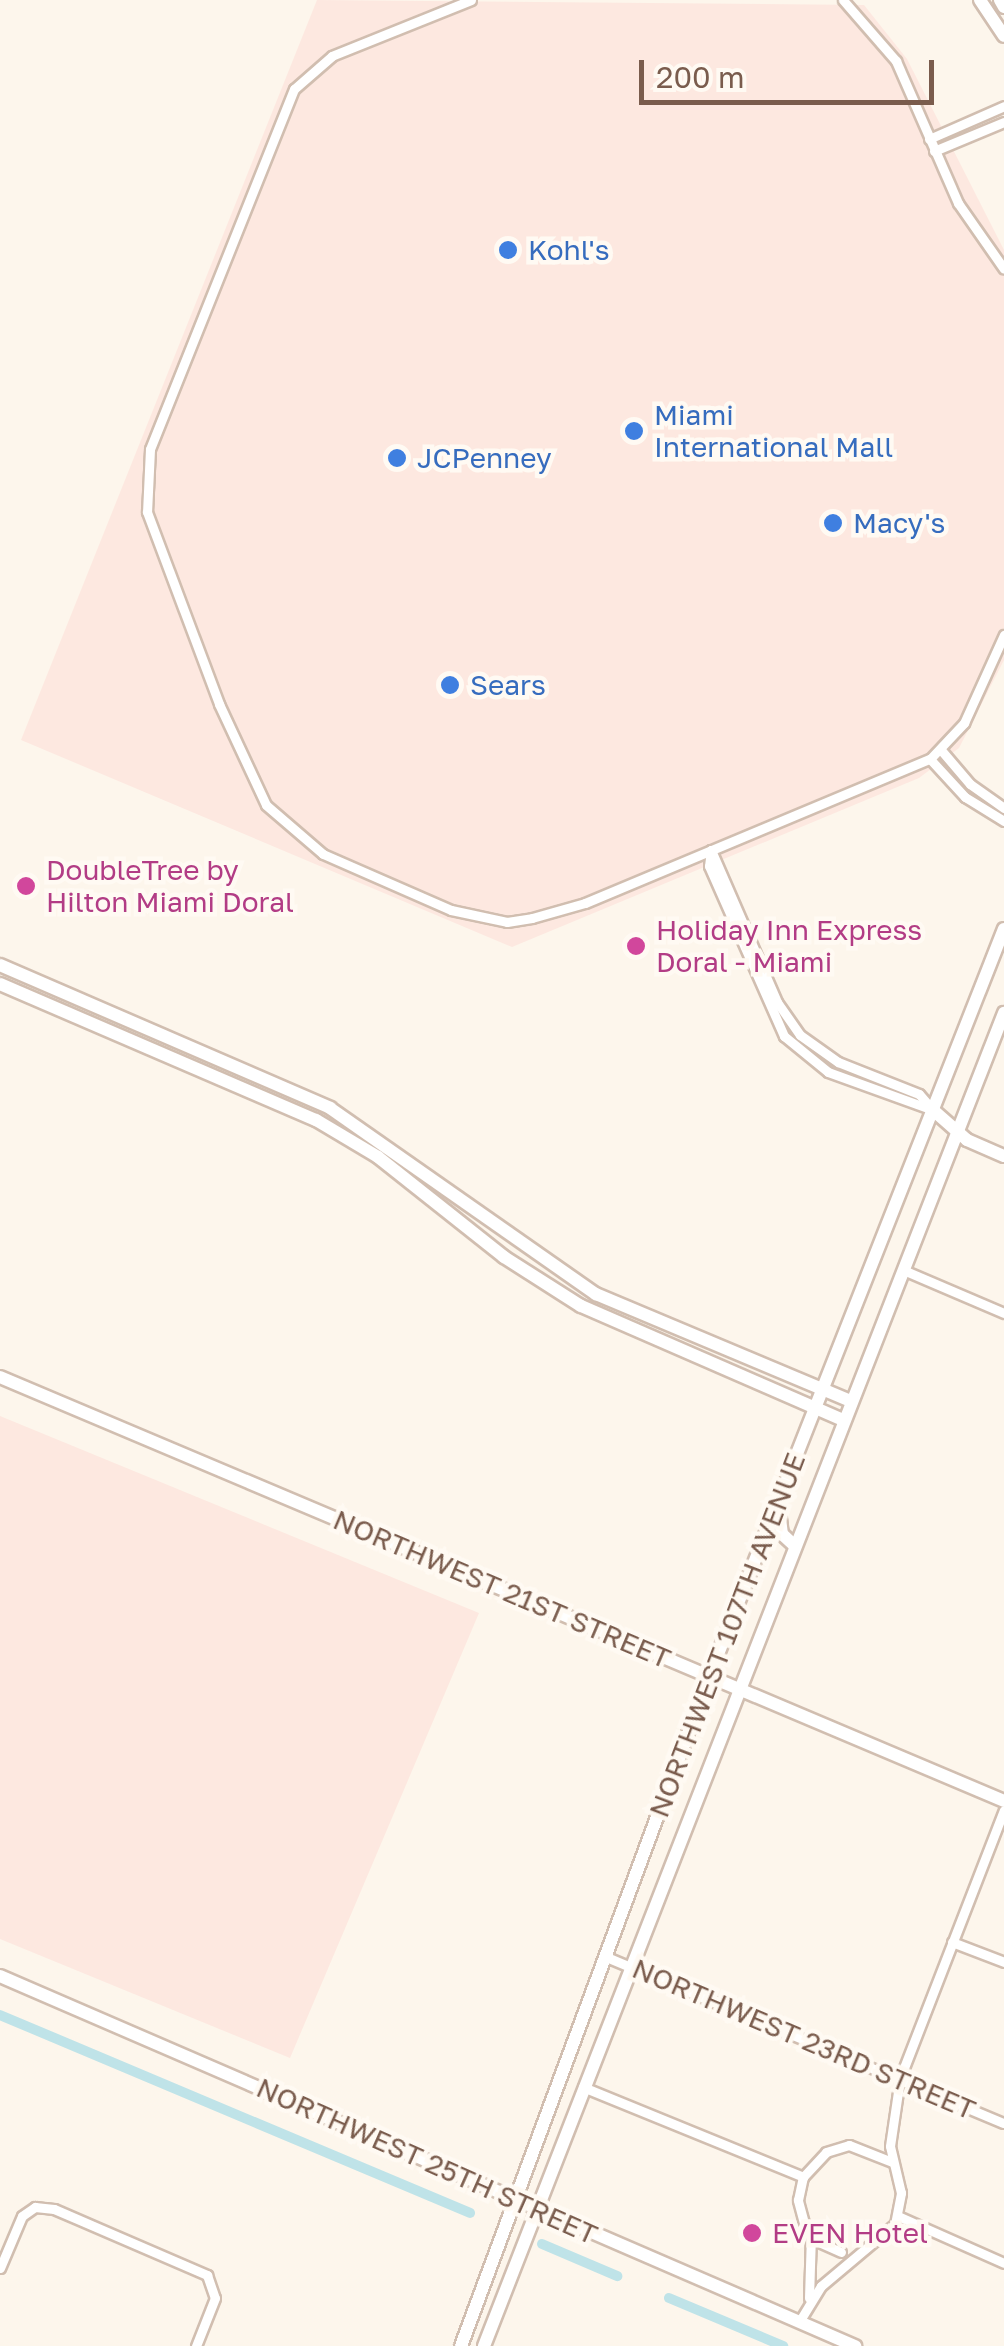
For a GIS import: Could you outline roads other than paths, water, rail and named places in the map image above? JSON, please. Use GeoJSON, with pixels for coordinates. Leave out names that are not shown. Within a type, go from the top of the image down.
{"type":"FeatureCollection","features":[{"type":"Feature","properties":{"kind":"main road"},"geometry":{"type":"LineString","coordinates":[[980,0],[1004,36]]}},
{"type":"Feature","properties":{"kind":"main road"},"geometry":{"type":"LineString","coordinates":[[1000,0],[1004,6]]}},
{"type":"Feature","properties":{"kind":"main road","name":"NORTHWEST 107TH AVENUE"},"geometry":{"type":"LineString","coordinates":[[461,2346],[709,1676],[1004,929]]}},
{"type":"Feature","properties":{"kind":"main road"},"geometry":{"type":"LineString","coordinates":[[0,965],[330,1108],[392,1145],[523,1248],[596,1294],[850,1401]]}},
{"type":"Feature","properties":{"kind":"main road"},"geometry":{"type":"LineString","coordinates":[[0,984],[316,1120],[389,1165],[566,1297],[843,1420]]}},
{"type":"Feature","properties":{"kind":"main road","name":"NORTHWEST 107TH AVENUE"},"geometry":{"type":"LineString","coordinates":[[484,2346],[581,2086],[1004,1014]]}},
{"type":"Feature","properties":{"kind":"main road"},"geometry":{"type":"LineString","coordinates":[[933,1110],[957,1133],[1004,1156]]}},
{"type":"Feature","properties":{"kind":"main road","name":"NORTHWEST 21ST STREET"},"geometry":{"type":"LineString","coordinates":[[0,1377],[1004,1801]]}},
{"type":"Feature","properties":{"kind":"main road"},"geometry":{"type":"LineString","coordinates":[[778,1502],[782,1534],[794,1544]]}},
{"type":"Feature","properties":{"kind":"main road","name":"NORTHWEST 25TH STREET"},"geometry":{"type":"LineString","coordinates":[[0,1976],[855,2346]]}},
{"type":"Feature","properties":{"kind":"street"},"geometry":{"type":"LineString","coordinates":[[470,0],[332,56],[294,89],[150,449],[147,512],[253,782],[275,815],[323,854],[451,910],[508,922],[586,903],[930,758],[968,717],[1004,635]]}},
{"type":"Feature","properties":{"kind":"street"},"geometry":{"type":"LineString","coordinates":[[842,0],[896,61],[958,203],[1004,269]]}},
{"type":"Feature","properties":{"kind":"street"},"geometry":{"type":"LineString","coordinates":[[929,139],[1004,106]]}},
{"type":"Feature","properties":{"kind":"street"},"geometry":{"type":"LineString","coordinates":[[934,151],[1004,122]]}},
{"type":"Feature","properties":{"kind":"street"},"geometry":{"type":"LineString","coordinates":[[941,750],[970,784],[1004,808]]}},
{"type":"Feature","properties":{"kind":"street"},"geometry":{"type":"LineString","coordinates":[[930,758],[966,798],[1004,821]]}},
{"type":"Feature","properties":{"kind":"street"},"geometry":{"type":"LineString","coordinates":[[710,850],[715,882],[784,1036],[828,1072],[933,1110]]}},
{"type":"Feature","properties":{"kind":"street"},"geometry":{"type":"LineString","coordinates":[[903,1270],[1000,1312]]}},
{"type":"Feature","properties":{"kind":"street"},"geometry":{"type":"LineString","coordinates":[[809,2298],[889,2234],[898,2216],[901,2193],[892,2162],[900,2078],[1004,1810]]}},
{"type":"Feature","properties":{"kind":"street"},"geometry":{"type":"LineString","coordinates":[[952,1942],[1004,1962]]}},
{"type":"Feature","properties":{"kind":"street","name":"NORTHWEST 23RD STREET"},"geometry":{"type":"LineString","coordinates":[[604,1956],[1004,2123]]}},
{"type":"Feature","properties":{"kind":"street"},"geometry":{"type":"LineString","coordinates":[[581,2086],[802,2177]]}},
{"type":"Feature","properties":{"kind":"street"},"geometry":{"type":"LineString","coordinates":[[799,2322],[809,2298],[810,2234],[800,2212],[802,2177],[826,2152],[849,2145],[892,2162]]}},
{"type":"Feature","properties":{"kind":"street"},"geometry":{"type":"LineString","coordinates":[[0,2268],[22,2216],[35,2207],[140,2244],[201,2271],[212,2283],[214,2303],[196,2346]]}},
{"type":"Feature","properties":{"kind":"street"},"geometry":{"type":"LineString","coordinates":[[898,2216],[1004,2262]]}},
{"type":"Feature","properties":{"kind":"street"},"geometry":{"type":"LineString","coordinates":[[810,2234],[841,2252]]}},
{"type":"Feature","properties":{"kind":"waterway"},"geometry":{"type":"LineString","coordinates":[[0,2015],[470,2213]]}},
{"type":"Feature","properties":{"kind":"waterway"},"geometry":{"type":"LineString","coordinates":[[542,2244],[617,2276]]}},
{"type":"Feature","properties":{"kind":"waterway"},"geometry":{"type":"LineString","coordinates":[[669,2298],[783,2346]]}},
{"type":"Feature","properties":{"kind":"place","name":"Kohl's"},"geometry":{"type":"Point","coordinates":[508,250]}},
{"type":"Feature","properties":{"kind":"place","name":"Miami International Mall"},"geometry":{"type":"Point","coordinates":[634,431]}},
{"type":"Feature","properties":{"kind":"place","name":"JCPenney"},"geometry":{"type":"Point","coordinates":[397,458]}},
{"type":"Feature","properties":{"kind":"place","name":"Macy's"},"geometry":{"type":"Point","coordinates":[833,523]}},
{"type":"Feature","properties":{"kind":"place","name":"Sears"},"geometry":{"type":"Point","coordinates":[450,685]}},
{"type":"Feature","properties":{"kind":"place","name":"DoubleTree by Hilton Miami Doral"},"geometry":{"type":"Point","coordinates":[26,886]}},
{"type":"Feature","properties":{"kind":"place","name":"Holiday Inn Express Doral - Miami"},"geometry":{"type":"Point","coordinates":[636,946]}},
{"type":"Feature","properties":{"kind":"place","name":"EVEN Hotel"},"geometry":{"type":"Point","coordinates":[752,2233]}}]}
